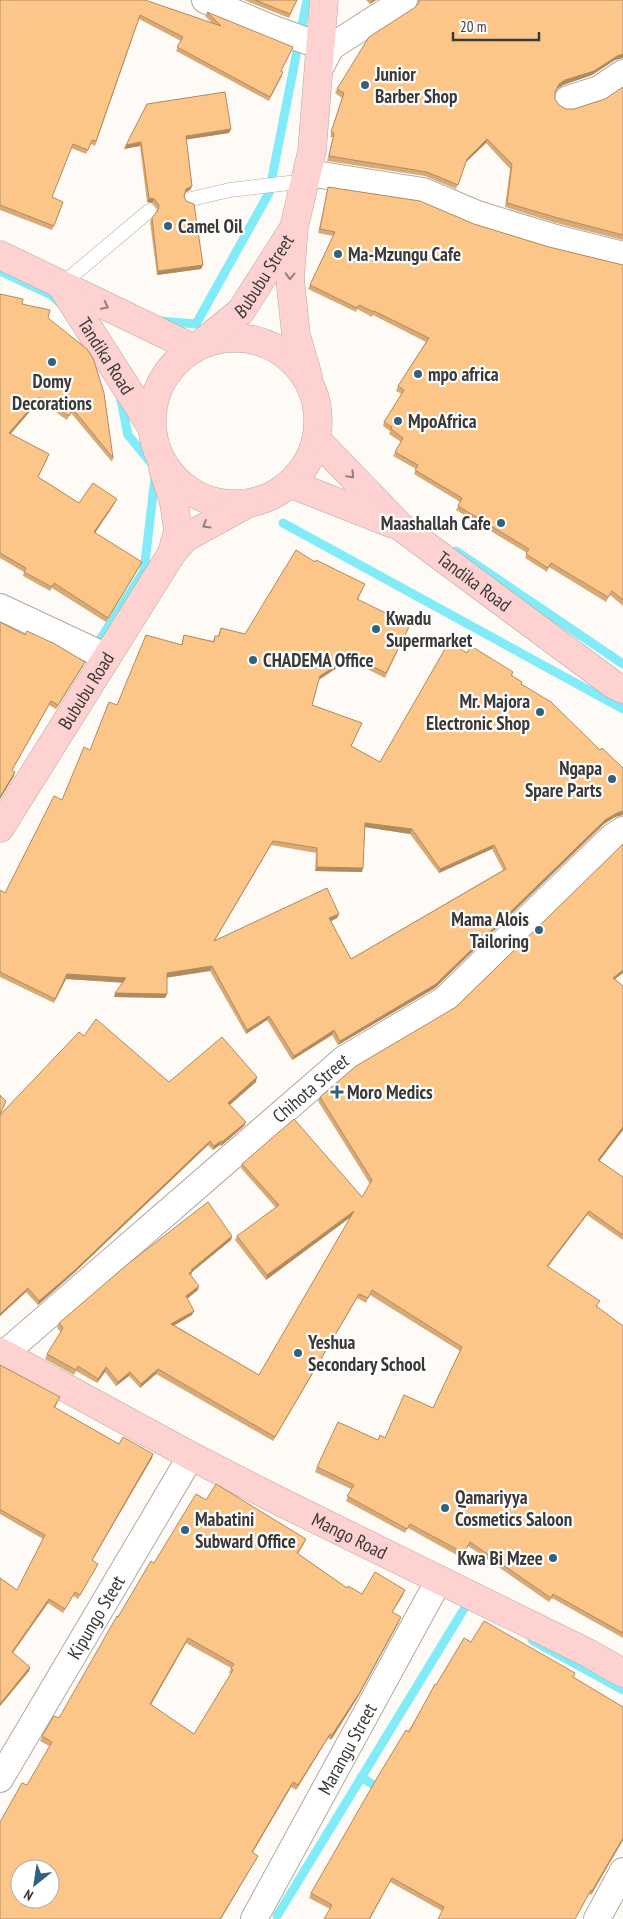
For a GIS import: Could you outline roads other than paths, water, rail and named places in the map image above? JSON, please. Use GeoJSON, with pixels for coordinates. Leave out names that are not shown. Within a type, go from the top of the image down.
{"type":"FeatureCollection","features":[{"type":"Feature","properties":{"kind":"street"},"geometry":{"type":"LineString","coordinates":[[205,0],[271,28],[320,58]]}},
{"type":"Feature","properties":{"kind":"street"},"geometry":{"type":"LineString","coordinates":[[294,227],[312,151],[324,0]]}},
{"type":"Feature","properties":{"kind":"street"},"geometry":{"type":"LineString","coordinates":[[320,58],[331,47],[404,0]]}},
{"type":"Feature","properties":{"kind":"street"},"geometry":{"type":"LineString","coordinates":[[568,99],[599,89],[623,73]]}},
{"type":"Feature","properties":{"kind":"street"},"geometry":{"type":"LineString","coordinates":[[306,181],[315,174],[423,191],[477,214],[552,237],[623,255]]}},
{"type":"Feature","properties":{"kind":"street","name":"Bububu Street"},"geometry":{"type":"LineString","coordinates":[[196,347],[241,311],[294,227]]}},
{"type":"Feature","properties":{"kind":"street","name":"Bububu Street"},"geometry":{"type":"LineString","coordinates":[[294,227],[290,278],[296,335],[310,384]]}},
{"type":"Feature","properties":{"kind":"street","name":"Tandika Road"},"geometry":{"type":"LineString","coordinates":[[0,255],[196,347]]}},
{"type":"Feature","properties":{"kind":"street","name":"Tandika Road"},"geometry":{"type":"LineString","coordinates":[[61,285],[151,426]]}},
{"type":"Feature","properties":{"kind":"street"},"geometry":{"type":"LineString","coordinates":[[231,337],[263,342],[290,358],[310,384],[318,410],[317,440],[291,484],[270,498],[245,504],[185,538],[172,553],[178,530],[174,503],[151,426],[160,381],[196,347],[231,337]]}},
{"type":"Feature","properties":{"kind":"street","name":"Tandika Road"},"geometry":{"type":"LineString","coordinates":[[317,440],[401,527],[623,689]]}},
{"type":"Feature","properties":{"kind":"street"},"geometry":{"type":"LineString","coordinates":[[160,460],[182,486],[211,502],[245,504]]}},
{"type":"Feature","properties":{"kind":"street"},"geometry":{"type":"LineString","coordinates":[[291,484],[401,527]]}},
{"type":"Feature","properties":{"kind":"street","name":"Bububu Road"},"geometry":{"type":"LineString","coordinates":[[0,828],[172,553]]}},
{"type":"Feature","properties":{"kind":"street"},"geometry":{"type":"LineString","coordinates":[[0,606],[108,657]]}},
{"type":"Feature","properties":{"kind":"street","name":"Chihota Street"},"geometry":{"type":"LineString","coordinates":[[2,1353],[344,1059],[444,1000],[612,836],[623,830]]}},
{"type":"Feature","properties":{"kind":"street","name":"Mango Road"},"geometry":{"type":"LineString","coordinates":[[2,1353],[191,1456],[590,1654],[623,1673]]}},
{"type":"Feature","properties":{"kind":"street","name":"Kipungo Steet"},"geometry":{"type":"LineString","coordinates":[[0,1779],[191,1456]]}},
{"type":"Feature","properties":{"kind":"street","name":"Marangu Street"},"geometry":{"type":"LineString","coordinates":[[254,1919],[440,1580]]}},
{"type":"Feature","properties":{"kind":"street"},"geometry":{"type":"LineString","coordinates":[[597,1919],[623,1871]]}},
{"type":"Feature","properties":{"kind":"lane"},"geometry":{"type":"LineString","coordinates":[[192,199],[230,190],[306,181]]}},
{"type":"Feature","properties":{"kind":"lane"},"geometry":{"type":"LineString","coordinates":[[61,285],[149,210]]}},
{"type":"Feature","properties":{"kind":"waterway"},"geometry":{"type":"LineString","coordinates":[[160,321],[196,324],[269,193],[307,0]]}},
{"type":"Feature","properties":{"kind":"waterway"},"geometry":{"type":"LineString","coordinates":[[0,271],[51,295],[61,304]]}},
{"type":"Feature","properties":{"kind":"waterway"},"geometry":{"type":"LineString","coordinates":[[94,649],[144,571],[156,469],[128,435],[120,395]]}},
{"type":"Feature","properties":{"kind":"waterway"},"geometry":{"type":"LineString","coordinates":[[283,523],[623,709]]}},
{"type":"Feature","properties":{"kind":"waterway"},"geometry":{"type":"LineString","coordinates":[[456,551],[623,664]]}},
{"type":"Feature","properties":{"kind":"waterway"},"geometry":{"type":"LineString","coordinates":[[277,1916],[467,1604],[473,1607]]}},
{"type":"Feature","properties":{"kind":"waterway"},"geometry":{"type":"LineString","coordinates":[[532,1640],[623,1690]]}},
{"type":"Feature","properties":{"kind":"waterway"},"geometry":{"type":"LineString","coordinates":[[361,1777],[383,1791]]}},
{"type":"Feature","properties":{"kind":"place","name":"Junior Barber Shop"},"geometry":{"type":"Point","coordinates":[365,85]}},
{"type":"Feature","properties":{"kind":"place","name":"Camel Oil"},"geometry":{"type":"Point","coordinates":[168,226]}},
{"type":"Feature","properties":{"kind":"place","name":"Ma-Mzungu Cafe"},"geometry":{"type":"Point","coordinates":[338,254]}},
{"type":"Feature","properties":{"kind":"place","name":"Domy Decorations"},"geometry":{"type":"Point","coordinates":[52,362]}},
{"type":"Feature","properties":{"kind":"place","name":"mpo africa"},"geometry":{"type":"Point","coordinates":[418,374]}},
{"type":"Feature","properties":{"kind":"place","name":"MpoAfrica"},"geometry":{"type":"Point","coordinates":[398,421]}},
{"type":"Feature","properties":{"kind":"place","name":"Maashallah Cafe"},"geometry":{"type":"Point","coordinates":[501,523]}},
{"type":"Feature","properties":{"kind":"place","name":"Kwadu Supermarket"},"geometry":{"type":"Point","coordinates":[376,629]}},
{"type":"Feature","properties":{"kind":"place","name":"CHADEMA Office"},"geometry":{"type":"Point","coordinates":[253,660]}},
{"type":"Feature","properties":{"kind":"place","name":"Mr. Majora Electronic Shop"},"geometry":{"type":"Point","coordinates":[540,712]}},
{"type":"Feature","properties":{"kind":"place","name":"Ngapa Spare Parts"},"geometry":{"type":"Point","coordinates":[612,779]}},
{"type":"Feature","properties":{"kind":"place","name":"Mama Alois Tailoring"},"geometry":{"type":"Point","coordinates":[539,930]}},
{"type":"Feature","properties":{"kind":"place","name":"Moro Medics"},"geometry":{"type":"Point","coordinates":[337,1092]}},
{"type":"Feature","properties":{"kind":"place","name":"Yeshua Secondary School"},"geometry":{"type":"Point","coordinates":[298,1353]}},
{"type":"Feature","properties":{"kind":"place","name":"Qamariyya Cosmetics Saloon"},"geometry":{"type":"Point","coordinates":[445,1508]}},
{"type":"Feature","properties":{"kind":"place","name":"Mabatini Subward Office"},"geometry":{"type":"Point","coordinates":[185,1530]}},
{"type":"Feature","properties":{"kind":"place","name":"Kwa Bi Mzee"},"geometry":{"type":"Point","coordinates":[553,1558]}}]}
